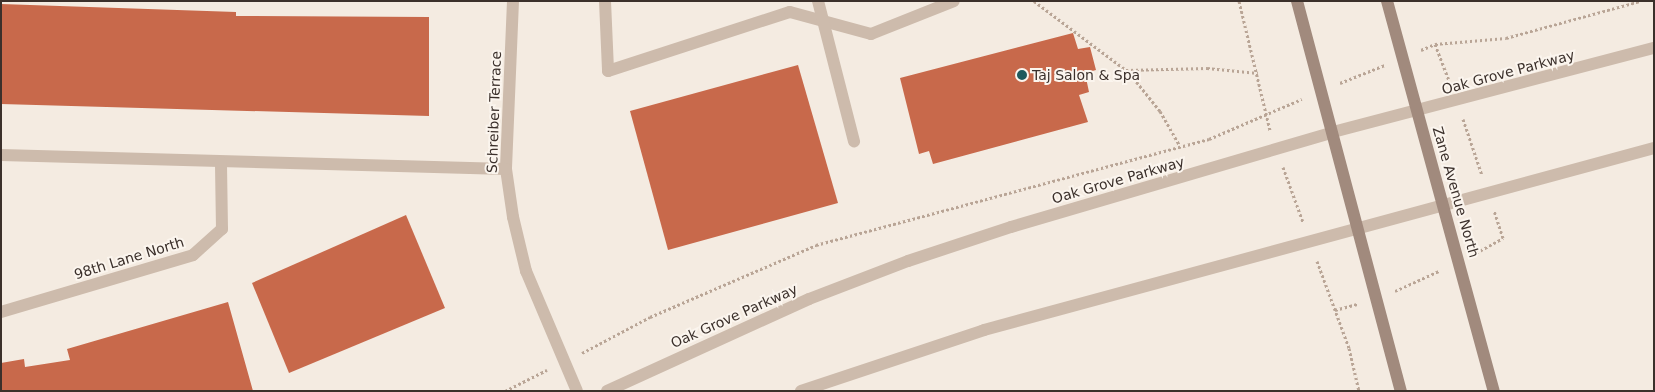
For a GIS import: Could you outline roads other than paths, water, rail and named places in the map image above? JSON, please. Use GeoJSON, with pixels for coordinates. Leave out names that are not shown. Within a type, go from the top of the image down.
{"type":"FeatureCollection","features":[{"type":"Feature","properties":{"kind":"main road"},"geometry":{"type":"LineString","coordinates":[[1297,1],[1401,391]]}},
{"type":"Feature","properties":{"kind":"main road","name":"Zane Avenue North"},"geometry":{"type":"LineString","coordinates":[[1387,1],[1445,204],[1494,391]]}},
{"type":"Feature","properties":{"kind":"street","name":"Schreiber Terrace"},"geometry":{"type":"LineString","coordinates":[[513,1],[506,169],[513,217],[526,271],[577,391]]}},
{"type":"Feature","properties":{"kind":"street"},"geometry":{"type":"LineString","coordinates":[[605,1],[608,71],[790,12],[871,34],[954,1]]}},
{"type":"Feature","properties":{"kind":"street"},"geometry":{"type":"LineString","coordinates":[[818,1],[826,22],[854,141]]}},
{"type":"Feature","properties":{"kind":"street","name":"Oak Grove Parkway"},"geometry":{"type":"LineString","coordinates":[[607,391],[801,303],[908,261],[1011,226],[1278,150],[1333,132],[1654,48]]}},
{"type":"Feature","properties":{"kind":"street"},"geometry":{"type":"LineString","coordinates":[[802,391],[950,340],[1310,240],[1654,148]]}},
{"type":"Feature","properties":{"kind":"street"},"geometry":{"type":"LineString","coordinates":[[1,155],[506,169]]}},
{"type":"Feature","properties":{"kind":"street","name":"98th Lane North"},"geometry":{"type":"LineString","coordinates":[[1,312],[193,255],[222,229],[221,162]]}},
{"type":"Feature","properties":{"kind":"place","name":"Taj Salon & Spa"},"geometry":{"type":"Point","coordinates":[1022,75]}}]}
